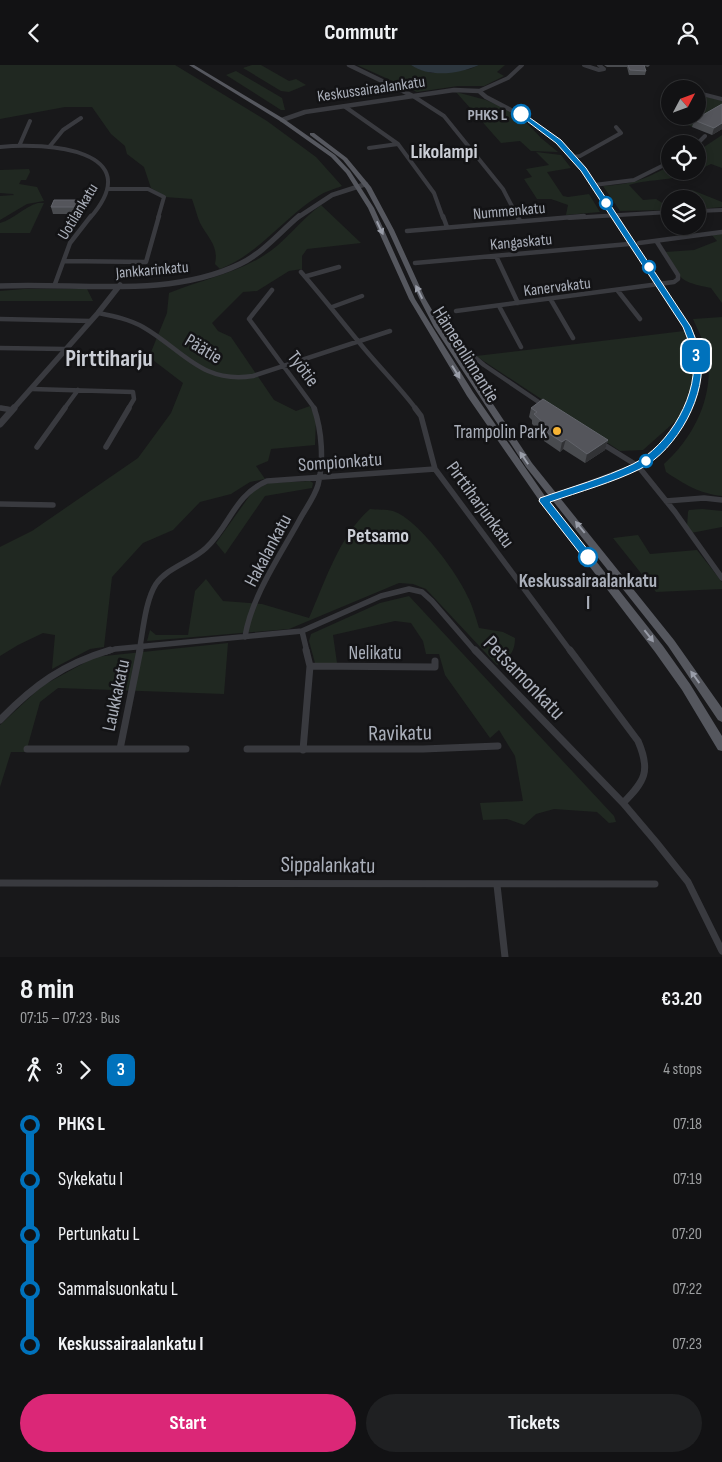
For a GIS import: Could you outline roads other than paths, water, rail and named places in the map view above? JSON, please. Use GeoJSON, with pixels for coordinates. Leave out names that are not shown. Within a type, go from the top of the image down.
{"type":"FeatureCollection","features":[{"type":"Feature","properties":{"kind":"main road","name":"Hämeenlinnantie"},"geometry":{"type":"LineString","coordinates":[[191,65],[286,119]]}},
{"type":"Feature","properties":{"kind":"main road","name":"Hämeenlinnantie"},"geometry":{"type":"LineString","coordinates":[[200,65],[286,119],[333,156],[363,187],[391,230],[422,298],[438,327],[528,465],[671,643],[722,717]]}},
{"type":"Feature","properties":{"kind":"main road","name":"Hämeenlinnantie"},"geometry":{"type":"LineString","coordinates":[[363,187],[398,270],[429,329],[470,394],[544,501],[659,649],[686,687],[722,746]]}},
{"type":"Feature","properties":{"kind":"street"},"geometry":{"type":"LineString","coordinates":[[349,65],[413,96],[444,116],[498,181],[520,221]]}},
{"type":"Feature","properties":{"kind":"street"},"geometry":{"type":"LineString","coordinates":[[479,93],[506,79],[522,65]]}},
{"type":"Feature","properties":{"kind":"street"},"geometry":{"type":"LineString","coordinates":[[584,65],[599,70],[604,69],[599,65]]}},
{"type":"Feature","properties":{"kind":"street","name":"Keskussairaalankatu"},"geometry":{"type":"LineString","coordinates":[[286,119],[305,111],[413,96],[458,90],[470,91],[470,95],[479,93]]}},
{"type":"Feature","properties":{"kind":"street"},"geometry":{"type":"LineString","coordinates":[[479,93],[514,110],[538,125],[574,157],[661,285],[687,327],[696,353],[697,380],[684,420],[660,448],[638,466],[544,501]]}},
{"type":"Feature","properties":{"kind":"street"},"geometry":{"type":"LineString","coordinates":[[706,95],[722,99]]}},
{"type":"Feature","properties":{"kind":"street"},"geometry":{"type":"LineString","coordinates":[[344,106],[398,144],[434,193],[447,227]]}},
{"type":"Feature","properties":{"kind":"street"},"geometry":{"type":"LineString","coordinates":[[50,145],[64,130],[80,119]]}},
{"type":"Feature","properties":{"kind":"street"},"geometry":{"type":"LineString","coordinates":[[20,145],[30,121]]}},
{"type":"Feature","properties":{"kind":"street"},"geometry":{"type":"LineString","coordinates":[[574,157],[580,156],[621,133],[616,127]]}},
{"type":"Feature","properties":{"kind":"street"},"geometry":{"type":"LineString","coordinates":[[369,148],[398,144]]}},
{"type":"Feature","properties":{"kind":"street","name":"Uotilankatu"},"geometry":{"type":"LineString","coordinates":[[0,147],[50,145],[75,150],[93,159],[105,171],[108,179],[108,189],[101,202],[72,239],[55,284]]}},
{"type":"Feature","properties":{"kind":"street"},"geometry":{"type":"LineString","coordinates":[[594,185],[637,180],[649,176],[661,168]]}},
{"type":"Feature","properties":{"kind":"street","name":"Jankkarinkatu"},"geometry":{"type":"LineString","coordinates":[[0,286],[55,284],[120,285],[178,282],[210,275],[240,264],[264,249],[321,199],[340,192],[363,187]]}},
{"type":"Feature","properties":{"kind":"street"},"geometry":{"type":"LineString","coordinates":[[65,261],[146,262],[164,197],[148,189],[141,188],[108,189]]}},
{"type":"Feature","properties":{"kind":"street"},"geometry":{"type":"LineString","coordinates":[[706,211],[722,210]]}},
{"type":"Feature","properties":{"kind":"street","name":"Nummenkatu"},"geometry":{"type":"LineString","coordinates":[[407,231],[612,214],[661,212]]}},
{"type":"Feature","properties":{"kind":"street"},"geometry":{"type":"LineString","coordinates":[[638,243],[722,232]]}},
{"type":"Feature","properties":{"kind":"street"},"geometry":{"type":"LineString","coordinates":[[657,241],[678,279],[661,285]]}},
{"type":"Feature","properties":{"kind":"street","name":"Kangaskatu"},"geometry":{"type":"LineString","coordinates":[[415,263],[629,244]]}},
{"type":"Feature","properties":{"kind":"street"},"geometry":{"type":"LineString","coordinates":[[496,256],[518,303]]}},
{"type":"Feature","properties":{"kind":"street"},"geometry":{"type":"LineString","coordinates":[[307,276],[339,267]]}},
{"type":"Feature","properties":{"kind":"street","name":"Pirttiharjunkatu"},"geometry":{"type":"LineString","coordinates":[[301,272],[307,276],[358,342],[397,384],[421,416],[434,469],[638,741],[646,756],[647,772],[640,788],[624,803]]}},
{"type":"Feature","properties":{"kind":"street"},"geometry":{"type":"LineString","coordinates":[[0,424],[98,313],[120,285]]}},
{"type":"Feature","properties":{"kind":"street","name":"Kanervakatu"},"geometry":{"type":"LineString","coordinates":[[456,311],[661,285]]}},
{"type":"Feature","properties":{"kind":"street","name":"Työtie"},"geometry":{"type":"LineString","coordinates":[[272,289],[249,319],[314,407],[319,419],[319,478]]}},
{"type":"Feature","properties":{"kind":"street"},"geometry":{"type":"LineString","coordinates":[[618,291],[640,319]]}},
{"type":"Feature","properties":{"kind":"street"},"geometry":{"type":"LineString","coordinates":[[332,307],[362,296]]}},
{"type":"Feature","properties":{"kind":"street"},"geometry":{"type":"LineString","coordinates":[[551,300],[573,338]]}},
{"type":"Feature","properties":{"kind":"street"},"geometry":{"type":"LineString","coordinates":[[499,306],[521,347]]}},
{"type":"Feature","properties":{"kind":"street","name":"Päätie"},"geometry":{"type":"LineString","coordinates":[[98,313],[140,325],[196,365],[220,376],[248,378],[390,331]]}},
{"type":"Feature","properties":{"kind":"street"},"geometry":{"type":"LineString","coordinates":[[0,319],[90,321]]}},
{"type":"Feature","properties":{"kind":"street"},"geometry":{"type":"LineString","coordinates":[[460,345],[484,365],[550,409]]}},
{"type":"Feature","properties":{"kind":"street"},"geometry":{"type":"LineString","coordinates":[[0,348],[65,349]]}},
{"type":"Feature","properties":{"kind":"street"},"geometry":{"type":"LineString","coordinates":[[32,389],[129,391],[134,394],[134,399],[106,447]]}},
{"type":"Feature","properties":{"kind":"street"},"geometry":{"type":"LineString","coordinates":[[37,447],[78,390]]}},
{"type":"Feature","properties":{"kind":"street"},"geometry":{"type":"LineString","coordinates":[[0,409],[12,410]]}},
{"type":"Feature","properties":{"kind":"street"},"geometry":{"type":"LineString","coordinates":[[598,440],[638,466],[722,578]]}},
{"type":"Feature","properties":{"kind":"street","name":"Sompionkatu"},"geometry":{"type":"LineString","coordinates":[[250,489],[259,483],[267,481],[434,469]]}},
{"type":"Feature","properties":{"kind":"street","name":"Hakalankatu"},"geometry":{"type":"LineString","coordinates":[[245,637],[247,624],[262,590],[318,486],[319,478]]}},
{"type":"Feature","properties":{"kind":"street","name":"Laukkakatu"},"geometry":{"type":"LineString","coordinates":[[120,749],[155,585],[170,569],[207,546],[250,489]]}},
{"type":"Feature","properties":{"kind":"street"},"geometry":{"type":"LineString","coordinates":[[666,501],[704,498],[722,500]]}},
{"type":"Feature","properties":{"kind":"street"},"geometry":{"type":"LineString","coordinates":[[0,503],[53,505]]}},
{"type":"Feature","properties":{"kind":"street","name":"Petsamonkatu"},"geometry":{"type":"LineString","coordinates":[[0,720],[39,683],[60,669],[90,656],[115,649],[302,631],[381,596],[409,589],[422,592],[482,658],[624,803],[688,882],[722,951]]}},
{"type":"Feature","properties":{"kind":"street"},"geometry":{"type":"LineString","coordinates":[[302,631],[310,666],[303,750]]}},
{"type":"Feature","properties":{"kind":"street","name":"Nelikatu"},"geometry":{"type":"LineString","coordinates":[[310,666],[435,667],[435,661]]}},
{"type":"Feature","properties":{"kind":"street","name":"Ravikatu"},"geometry":{"type":"LineString","coordinates":[[247,749],[422,749],[498,746]]}},
{"type":"Feature","properties":{"kind":"street","name":"Laukkakatu"},"geometry":{"type":"LineString","coordinates":[[27,749],[186,749]]}},
{"type":"Feature","properties":{"kind":"street","name":"Sippalankatu"},"geometry":{"type":"LineString","coordinates":[[0,883],[655,884]]}},
{"type":"Feature","properties":{"kind":"street"},"geometry":{"type":"LineString","coordinates":[[497,885],[505,957]]}},
{"type":"Feature","properties":{"kind":"place","name":"PHKS L"},"geometry":{"type":"Point","coordinates":[521,114]}},
{"type":"Feature","properties":{"kind":"place","name":"Trampolin Park"},"geometry":{"type":"Point","coordinates":[557,431]}},
{"type":"Feature","properties":{"kind":"place","name":"Keskussairaalankatu I"},"geometry":{"type":"Point","coordinates":[588,557]}},
{"type":"Feature","properties":{"kind":"district","name":"Likolampi"},"geometry":{"type":"Point","coordinates":[444,151]}},
{"type":"Feature","properties":{"kind":"district","name":"Pirttiharju"},"geometry":{"type":"Point","coordinates":[109,358]}},
{"type":"Feature","properties":{"kind":"district","name":"Petsamo"},"geometry":{"type":"Point","coordinates":[378,535]}}]}
